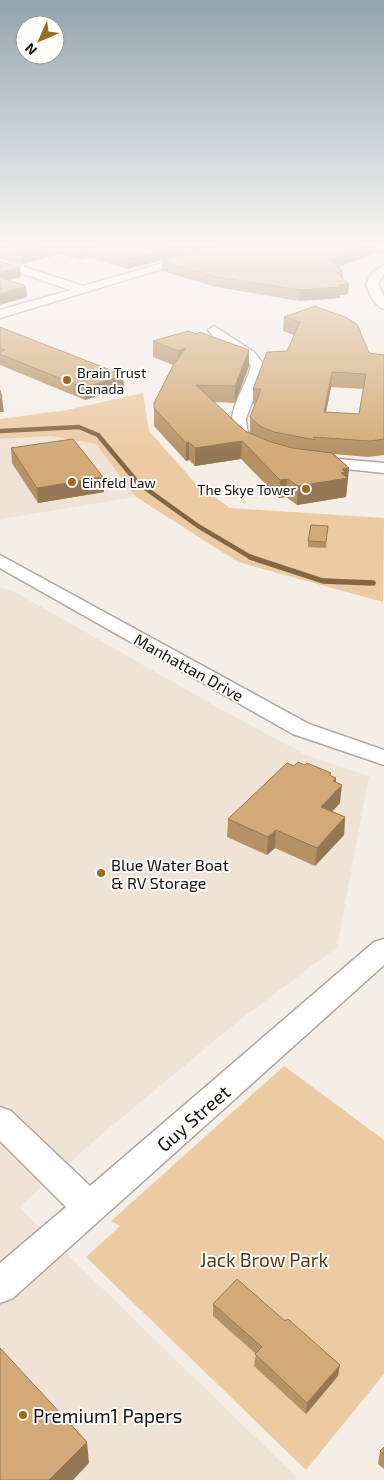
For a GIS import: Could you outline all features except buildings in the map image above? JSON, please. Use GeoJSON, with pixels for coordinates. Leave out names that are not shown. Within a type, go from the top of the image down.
{"type":"FeatureCollection","features":[{"type":"Feature","properties":{"kind":"street"},"geometry":{"type":"LineString","coordinates":[[214,330],[217,336],[239,347],[256,361],[256,378],[241,408],[237,426],[245,442],[271,454]]}},
{"type":"Feature","properties":{"kind":"street"},"geometry":{"type":"LineString","coordinates":[[299,460],[384,468]]}},
{"type":"Feature","properties":{"kind":"street","name":"Manhattan Drive"},"geometry":{"type":"LineString","coordinates":[[0,560],[301,729],[384,758]]}},
{"type":"Feature","properties":{"kind":"street","name":"Guy Street"},"geometry":{"type":"LineString","coordinates":[[0,1286],[384,949]]}},
{"type":"Feature","properties":{"kind":"street"},"geometry":{"type":"LineString","coordinates":[[0,1120],[90,1208]]}},
{"type":"Feature","properties":{"kind":"shaded area"},"geometry":{"type":"Polygon","coordinates":[[[51,436],[96,444],[136,497],[0,519],[0,439],[51,436]]]}},
{"type":"Feature","properties":{"kind":"shaded area"},"geometry":{"type":"Polygon","coordinates":[[[0,587],[17,593],[224,711],[306,755],[369,776],[337,947],[237,1022],[102,1134],[19,1207],[297,1478],[295,1480],[0,1480],[0,587]]]}},
{"type":"Feature","properties":{"kind":"green space"},"geometry":{"type":"Polygon","coordinates":[[[143,393],[149,431],[195,483],[230,508],[384,518],[383,602],[238,562],[136,497],[96,444],[51,436],[0,439],[0,419],[67,410],[143,393]]]}},
{"type":"Feature","properties":{"kind":"green space","name":"Jack Brow Park"},"geometry":{"type":"Polygon","coordinates":[[[284,1066],[384,1140],[384,1374],[306,1470],[86,1257],[120,1226],[111,1221],[284,1066]]]}},
{"type":"Feature","properties":{"kind":"waterway"},"geometry":{"type":"LineString","coordinates":[[0,431],[79,427],[98,435],[138,483],[198,526],[251,557]]}},
{"type":"Feature","properties":{"kind":"waterway"},"geometry":{"type":"LineString","coordinates":[[251,557],[323,581],[373,583]]}},
{"type":"Feature","properties":{"kind":"place","name":"Brain Trust Canada"},"geometry":{"type":"Point","coordinates":[67,380]}},
{"type":"Feature","properties":{"kind":"place","name":"Einfeld Law"},"geometry":{"type":"Point","coordinates":[72,482]}},
{"type":"Feature","properties":{"kind":"place","name":"The Skye Tower"},"geometry":{"type":"Point","coordinates":[306,489]}},
{"type":"Feature","properties":{"kind":"place","name":"Blue Water Boat & RV Storage"},"geometry":{"type":"Point","coordinates":[101,873]}},
{"type":"Feature","properties":{"kind":"place","name":"Premium1 Papers"},"geometry":{"type":"Point","coordinates":[23,1415]}}]}
